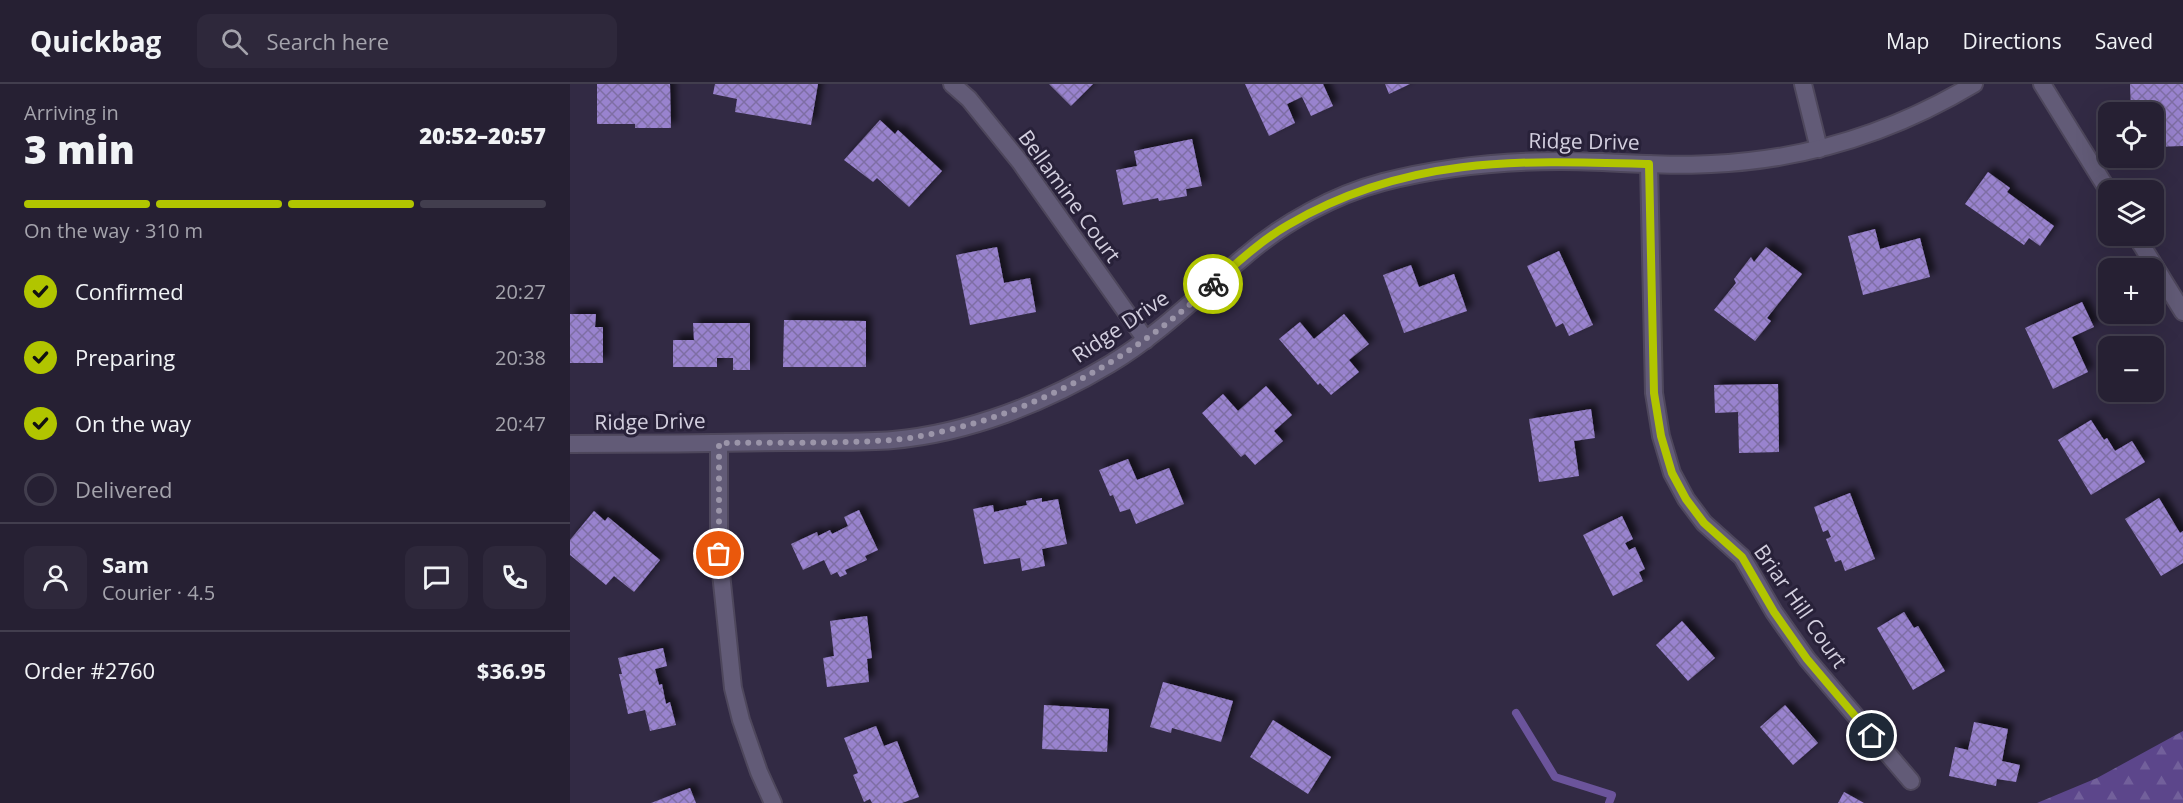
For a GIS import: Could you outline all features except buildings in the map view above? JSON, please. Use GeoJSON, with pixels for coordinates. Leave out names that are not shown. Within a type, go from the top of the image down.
{"type":"FeatureCollection","features":[{"type":"Feature","properties":{"kind":"street","name":"Bellamine Court"},"geometry":{"type":"LineString","coordinates":[[952,84],[969,99],[1020,162],[1146,340]]}},
{"type":"Feature","properties":{"kind":"street"},"geometry":{"type":"LineString","coordinates":[[1803,84],[1819,149]]}},
{"type":"Feature","properties":{"kind":"street","name":"Ridge Drive"},"geometry":{"type":"LineString","coordinates":[[570,444],[893,440],[949,430],[1000,416],[1055,394],[1111,363],[1146,340],[1196,300],[1246,254],[1286,226],[1328,203],[1378,184],[1427,171],[1490,163],[1560,161],[1710,165],[1762,160],[1819,149],[1874,133],[1909,119],[1974,84]]}},
{"type":"Feature","properties":{"kind":"street"},"geometry":{"type":"LineString","coordinates":[[2042,84],[2102,180]]}},
{"type":"Feature","properties":{"kind":"street","name":"Briar Hill Court"},"geometry":{"type":"LineString","coordinates":[[1649,164],[1654,393],[1661,436],[1672,473],[1686,499],[1704,523],[1742,557],[1774,612],[1807,659],[1911,781]]}},
{"type":"Feature","properties":{"kind":"street"},"geometry":{"type":"LineString","coordinates":[[2142,246],[2183,312]]}},
{"type":"Feature","properties":{"kind":"street"},"geometry":{"type":"LineString","coordinates":[[719,443],[719,554],[733,688],[741,720],[759,772],[773,803]]}},
{"type":"Feature","properties":{"kind":"green space"},"geometry":{"type":"Polygon","coordinates":[[[2183,731],[2183,803],[2037,803],[2097,778],[2183,731]]]}},
{"type":"Feature","properties":{"kind":"waterway"},"geometry":{"type":"LineString","coordinates":[[1516,713],[1555,777],[1612,795],[1609,803]]}},
{"type":"Feature","properties":{"kind":"way so far"},"geometry":{"type":"LineString","coordinates":[[719,554],[719,443],[893,440],[949,430],[1000,416],[1055,394],[1111,363],[1146,340],[1213,284]]}},
{"type":"Feature","properties":{"kind":"route"},"geometry":{"type":"LineString","coordinates":[[1213,284],[1246,254],[1286,226],[1328,203],[1378,184],[1427,171],[1490,163],[1560,161],[1649,164],[1654,393],[1661,436],[1672,473],[1686,499],[1704,523],[1742,557],[1774,612],[1807,659],[1872,736]]}}]}
